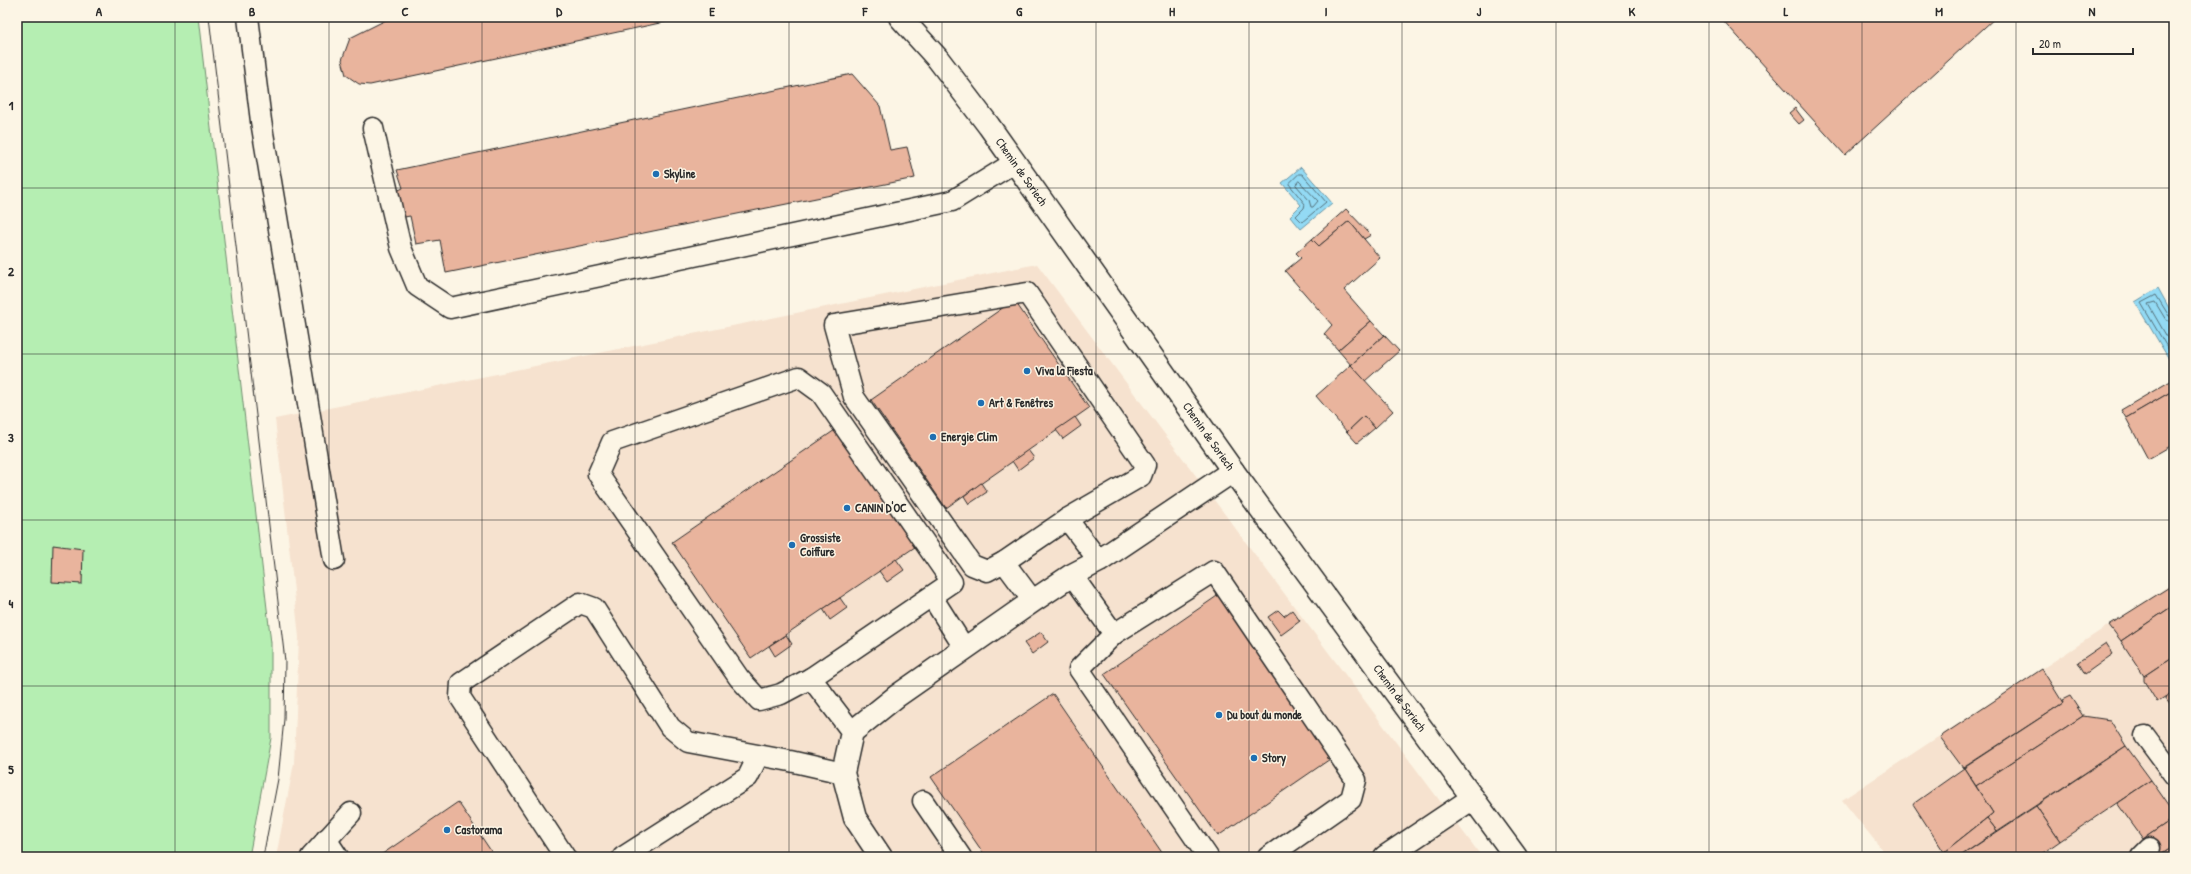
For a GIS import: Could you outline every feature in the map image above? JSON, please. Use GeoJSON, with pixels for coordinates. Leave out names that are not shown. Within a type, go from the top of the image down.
{"type":"FeatureCollection","features":[{"type":"Feature","properties":{"kind":"street","name":"Chemin de Soriech"},"geometry":{"type":"LineString","coordinates":[[900,17],[938,59],[1015,162],[1233,471],[1516,857]]}},
{"type":"Feature","properties":{"kind":"street"},"geometry":{"type":"LineString","coordinates":[[881,857],[855,818],[843,774],[852,732],[897,696],[1033,601],[1072,575],[1099,561],[1233,471]]}},
{"type":"Feature","properties":{"kind":"street"},"geometry":{"type":"LineString","coordinates":[[1385,857],[1473,798]]}},
{"type":"Feature","properties":{"kind":"lane"},"geometry":{"type":"LineString","coordinates":[[248,17],[261,121],[334,560]]}},
{"type":"Feature","properties":{"kind":"lane"},"geometry":{"type":"LineString","coordinates":[[373,128],[400,248],[417,286],[450,308],[952,201],[1015,162]]}},
{"type":"Feature","properties":{"kind":"lane"},"geometry":{"type":"LineString","coordinates":[[1027,293],[1144,465],[1141,476],[1068,519],[1004,562],[987,570],[972,565],[854,397],[834,325],[1027,293]]}},
{"type":"Feature","properties":{"kind":"lane"},"geometry":{"type":"LineString","coordinates":[[799,378],[822,393],[952,582],[811,678],[781,694],[759,700],[739,678],[598,474],[612,442],[799,378]]}},
{"type":"Feature","properties":{"kind":"lane"},"geometry":{"type":"LineString","coordinates":[[1068,519],[1099,561]]}},
{"type":"Feature","properties":{"kind":"lane"},"geometry":{"type":"LineString","coordinates":[[1004,562],[1033,601]]}},
{"type":"Feature","properties":{"kind":"lane"},"geometry":{"type":"LineString","coordinates":[[1208,857],[1079,669],[1114,634],[1214,571],[1356,780],[1351,799],[1268,857]]}},
{"type":"Feature","properties":{"kind":"lane"},"geometry":{"type":"LineString","coordinates":[[1072,575],[1114,634]]}},
{"type":"Feature","properties":{"kind":"lane"},"geometry":{"type":"LineString","coordinates":[[932,597],[965,649]]}},
{"type":"Feature","properties":{"kind":"lane"},"geometry":{"type":"LineString","coordinates":[[565,857],[460,697],[460,683],[580,604],[594,608],[670,727],[688,742],[790,761],[843,774]]}},
{"type":"Feature","properties":{"kind":"lane"},"geometry":{"type":"LineString","coordinates":[[811,678],[852,732]]}},
{"type":"Feature","properties":{"kind":"lane"},"geometry":{"type":"LineString","coordinates":[[2145,736],[2174,775]]}},
{"type":"Feature","properties":{"kind":"lane"},"geometry":{"type":"LineString","coordinates":[[623,857],[748,777],[758,756]]}},
{"type":"Feature","properties":{"kind":"lane"},"geometry":{"type":"LineString","coordinates":[[923,801],[961,857]]}},
{"type":"Feature","properties":{"kind":"lane"},"geometry":{"type":"LineString","coordinates":[[311,857],[351,812]]}},
{"type":"Feature","properties":{"kind":"lane"},"geometry":{"type":"LineString","coordinates":[[326,840],[338,857]]}},
{"type":"Feature","properties":{"kind":"shaded area"},"geometry":{"type":"Polygon","coordinates":[[[1037,264],[1482,857],[276,857],[294,763],[299,637],[275,419],[1037,264]]]}},
{"type":"Feature","properties":{"kind":"shaded area"},"geometry":{"type":"Polygon","coordinates":[[[2173,583],[2174,857],[1888,857],[1842,800],[2173,583]]]}},
{"type":"Feature","properties":{"kind":"green space"},"geometry":{"type":"Polygon","coordinates":[[[17,17],[198,17],[271,643],[271,738],[249,857],[17,857],[17,17]]]}},
{"type":"Feature","properties":{"kind":"water"},"geometry":{"type":"Polygon","coordinates":[[[1301,167],[1332,203],[1301,229],[1290,216],[1301,205],[1282,183],[1301,167]]]}},
{"type":"Feature","properties":{"kind":"water"},"geometry":{"type":"Polygon","coordinates":[[[2158,288],[2174,317],[2172,364],[2135,302],[2158,288]]]}},
{"type":"Feature","properties":{"kind":"building"},"geometry":{"type":"Polygon","coordinates":[[[392,17],[688,17],[370,85],[359,84],[346,75],[342,60],[350,38],[392,17]]]}},
{"type":"Feature","properties":{"kind":"building"},"geometry":{"type":"Polygon","coordinates":[[[1720,17],[1996,17],[1845,155],[1720,17]]]}},
{"type":"Feature","properties":{"kind":"building","name":"Skyline"},"geometry":{"type":"Polygon","coordinates":[[[852,74],[880,106],[890,150],[907,147],[915,178],[446,273],[440,240],[416,244],[410,216],[399,218],[392,193],[403,188],[397,170],[852,74]]]}},
{"type":"Feature","properties":{"kind":"building"},"geometry":{"type":"Polygon","coordinates":[[[1795,108],[1804,120],[1799,124],[1789,113],[1795,108]]]}},
{"type":"Feature","properties":{"kind":"building"},"geometry":{"type":"Polygon","coordinates":[[[1346,209],[1371,235],[1364,239],[1349,221],[1319,246],[1312,239],[1346,209]]]}},
{"type":"Feature","properties":{"kind":"building"},"geometry":{"type":"Polygon","coordinates":[[[1349,221],[1380,258],[1344,290],[1371,321],[1338,350],[1324,334],[1332,325],[1285,271],[1301,258],[1296,253],[1312,239],[1319,246],[1349,221]]]}},
{"type":"Feature","properties":{"kind":"building"},"geometry":{"type":"Polygon","coordinates":[[[1014,300],[1089,408],[946,508],[871,400],[1014,300]]]}},
{"type":"Feature","properties":{"kind":"building"},"geometry":{"type":"Polygon","coordinates":[[[1371,321],[1384,335],[1351,365],[1338,350],[1371,321]]]}},
{"type":"Feature","properties":{"kind":"building"},"geometry":{"type":"Polygon","coordinates":[[[1384,335],[1399,351],[1365,381],[1351,365],[1384,335]]]}},
{"type":"Feature","properties":{"kind":"building"},"geometry":{"type":"Polygon","coordinates":[[[1351,365],[1393,411],[1375,428],[1364,416],[1347,432],[1316,396],[1351,365]]]}},
{"type":"Feature","properties":{"kind":"building"},"geometry":{"type":"Polygon","coordinates":[[[2174,379],[2174,390],[2126,418],[2121,410],[2174,379]]]}},
{"type":"Feature","properties":{"kind":"building"},"geometry":{"type":"Polygon","coordinates":[[[2174,390],[2174,444],[2148,459],[2126,418],[2174,390]]]}},
{"type":"Feature","properties":{"kind":"building"},"geometry":{"type":"Polygon","coordinates":[[[1364,416],[1375,428],[1357,443],[1347,432],[1364,416]]]}},
{"type":"Feature","properties":{"kind":"building"},"geometry":{"type":"Polygon","coordinates":[[[1075,417],[1081,426],[1063,439],[1056,430],[1075,417]]]}},
{"type":"Feature","properties":{"kind":"building"},"geometry":{"type":"Polygon","coordinates":[[[835,430],[915,547],[751,658],[672,542],[835,430]]]}},
{"type":"Feature","properties":{"kind":"building"},"geometry":{"type":"Polygon","coordinates":[[[1028,450],[1034,458],[1018,470],[1012,461],[1028,450]]]}},
{"type":"Feature","properties":{"kind":"building"},"geometry":{"type":"Polygon","coordinates":[[[981,483],[987,492],[969,504],[964,496],[981,483]]]}},
{"type":"Feature","properties":{"kind":"building"},"geometry":{"type":"Polygon","coordinates":[[[53,545],[83,549],[82,584],[52,582],[53,545]]]}},
{"type":"Feature","properties":{"kind":"building"},"geometry":{"type":"Polygon","coordinates":[[[896,559],[904,570],[887,582],[879,571],[896,559]]]}},
{"type":"Feature","properties":{"kind":"building"},"geometry":{"type":"Polygon","coordinates":[[[2171,586],[2174,590],[2174,605],[2121,641],[2109,625],[2171,586]]]}},
{"type":"Feature","properties":{"kind":"building","name":"Du bout du monde"},"geometry":{"type":"Polygon","coordinates":[[[1220,594],[1333,757],[1218,836],[1104,674],[1220,594]]]}},
{"type":"Feature","properties":{"kind":"building"},"geometry":{"type":"Polygon","coordinates":[[[840,598],[847,608],[830,620],[823,609],[840,598]]]}},
{"type":"Feature","properties":{"kind":"building"},"geometry":{"type":"Polygon","coordinates":[[[2174,605],[2174,656],[2144,676],[2121,641],[2174,605]]]}},
{"type":"Feature","properties":{"kind":"building"},"geometry":{"type":"Polygon","coordinates":[[[1278,610],[1284,616],[1292,610],[1300,621],[1281,635],[1268,617],[1278,610]]]}},
{"type":"Feature","properties":{"kind":"building"},"geometry":{"type":"Polygon","coordinates":[[[1041,632],[1048,642],[1032,654],[1024,643],[1041,632]]]}},
{"type":"Feature","properties":{"kind":"building"},"geometry":{"type":"Polygon","coordinates":[[[786,635],[792,644],[775,656],[769,646],[786,635]]]}},
{"type":"Feature","properties":{"kind":"building"},"geometry":{"type":"Polygon","coordinates":[[[2106,643],[2113,654],[2085,674],[2078,662],[2106,643]]]}},
{"type":"Feature","properties":{"kind":"building"},"geometry":{"type":"Polygon","coordinates":[[[2174,656],[2174,691],[2157,702],[2144,681],[2144,676],[2174,656]]]}},
{"type":"Feature","properties":{"kind":"building"},"geometry":{"type":"Polygon","coordinates":[[[2042,669],[2063,703],[1963,768],[1940,737],[2042,669]]]}},
{"type":"Feature","properties":{"kind":"building"},"geometry":{"type":"Polygon","coordinates":[[[2174,691],[2174,709],[2165,697],[2174,691]]]}},
{"type":"Feature","properties":{"kind":"building"},"geometry":{"type":"Polygon","coordinates":[[[1053,694],[1165,857],[986,857],[931,777],[1053,694]]]}},
{"type":"Feature","properties":{"kind":"building"},"geometry":{"type":"Polygon","coordinates":[[[2070,696],[2083,716],[1976,786],[1964,768],[2063,703],[2062,700],[2070,696]]]}},
{"type":"Feature","properties":{"kind":"building"},"geometry":{"type":"Polygon","coordinates":[[[2083,716],[2110,720],[2126,746],[1997,831],[1987,818],[1993,813],[1976,786],[2083,716]]]}},
{"type":"Feature","properties":{"kind":"building"},"geometry":{"type":"Polygon","coordinates":[[[2126,746],[2151,780],[2060,841],[2036,806],[2126,746]]]}},
{"type":"Feature","properties":{"kind":"building"},"geometry":{"type":"Polygon","coordinates":[[[1964,768],[1993,813],[1944,852],[1913,804],[1964,768]]]}},
{"type":"Feature","properties":{"kind":"building"},"geometry":{"type":"Polygon","coordinates":[[[2151,780],[2174,813],[2174,818],[2143,839],[2117,803],[2151,780]]]}},
{"type":"Feature","properties":{"kind":"building","name":"Castorama"},"geometry":{"type":"Polygon","coordinates":[[[458,802],[495,857],[378,857],[458,802]]]}},
{"type":"Feature","properties":{"kind":"building"},"geometry":{"type":"Polygon","coordinates":[[[2036,806],[2060,841],[2037,857],[1959,857],[2036,806]]]}},
{"type":"Feature","properties":{"kind":"building"},"geometry":{"type":"Polygon","coordinates":[[[1987,818],[1997,831],[1959,857],[1948,857],[1944,852],[1987,818]]]}},
{"type":"Feature","properties":{"kind":"building"},"geometry":{"type":"Polygon","coordinates":[[[2174,818],[2174,845],[2156,857],[2143,839],[2174,818]]]}},
{"type":"Feature","properties":{"kind":"building"},"geometry":{"type":"Polygon","coordinates":[[[2174,845],[2174,857],[2157,857],[2174,845]]]}},
{"type":"Feature","properties":{"kind":"tram line"},"geometry":{"type":"LineString","coordinates":[[209,17],[285,661],[284,719],[278,779],[263,857]]}},
{"type":"Feature","properties":{"kind":"place","name":"Skyline"},"geometry":{"type":"Point","coordinates":[656,174]}},
{"type":"Feature","properties":{"kind":"place","name":"Viva la Fiesta"},"geometry":{"type":"Point","coordinates":[1027,371]}},
{"type":"Feature","properties":{"kind":"place","name":"Art & Fenêtres"},"geometry":{"type":"Point","coordinates":[981,403]}},
{"type":"Feature","properties":{"kind":"place","name":"Energie Clim"},"geometry":{"type":"Point","coordinates":[933,437]}},
{"type":"Feature","properties":{"kind":"place","name":"CANIN D'OC"},"geometry":{"type":"Point","coordinates":[847,508]}},
{"type":"Feature","properties":{"kind":"place","name":"Grossiste Coiffure"},"geometry":{"type":"Point","coordinates":[792,545]}},
{"type":"Feature","properties":{"kind":"place","name":"Du bout du monde"},"geometry":{"type":"Point","coordinates":[1219,715]}},
{"type":"Feature","properties":{"kind":"place","name":"Story"},"geometry":{"type":"Point","coordinates":[1254,758]}},
{"type":"Feature","properties":{"kind":"place","name":"Castorama"},"geometry":{"type":"Point","coordinates":[447,830]}}]}
